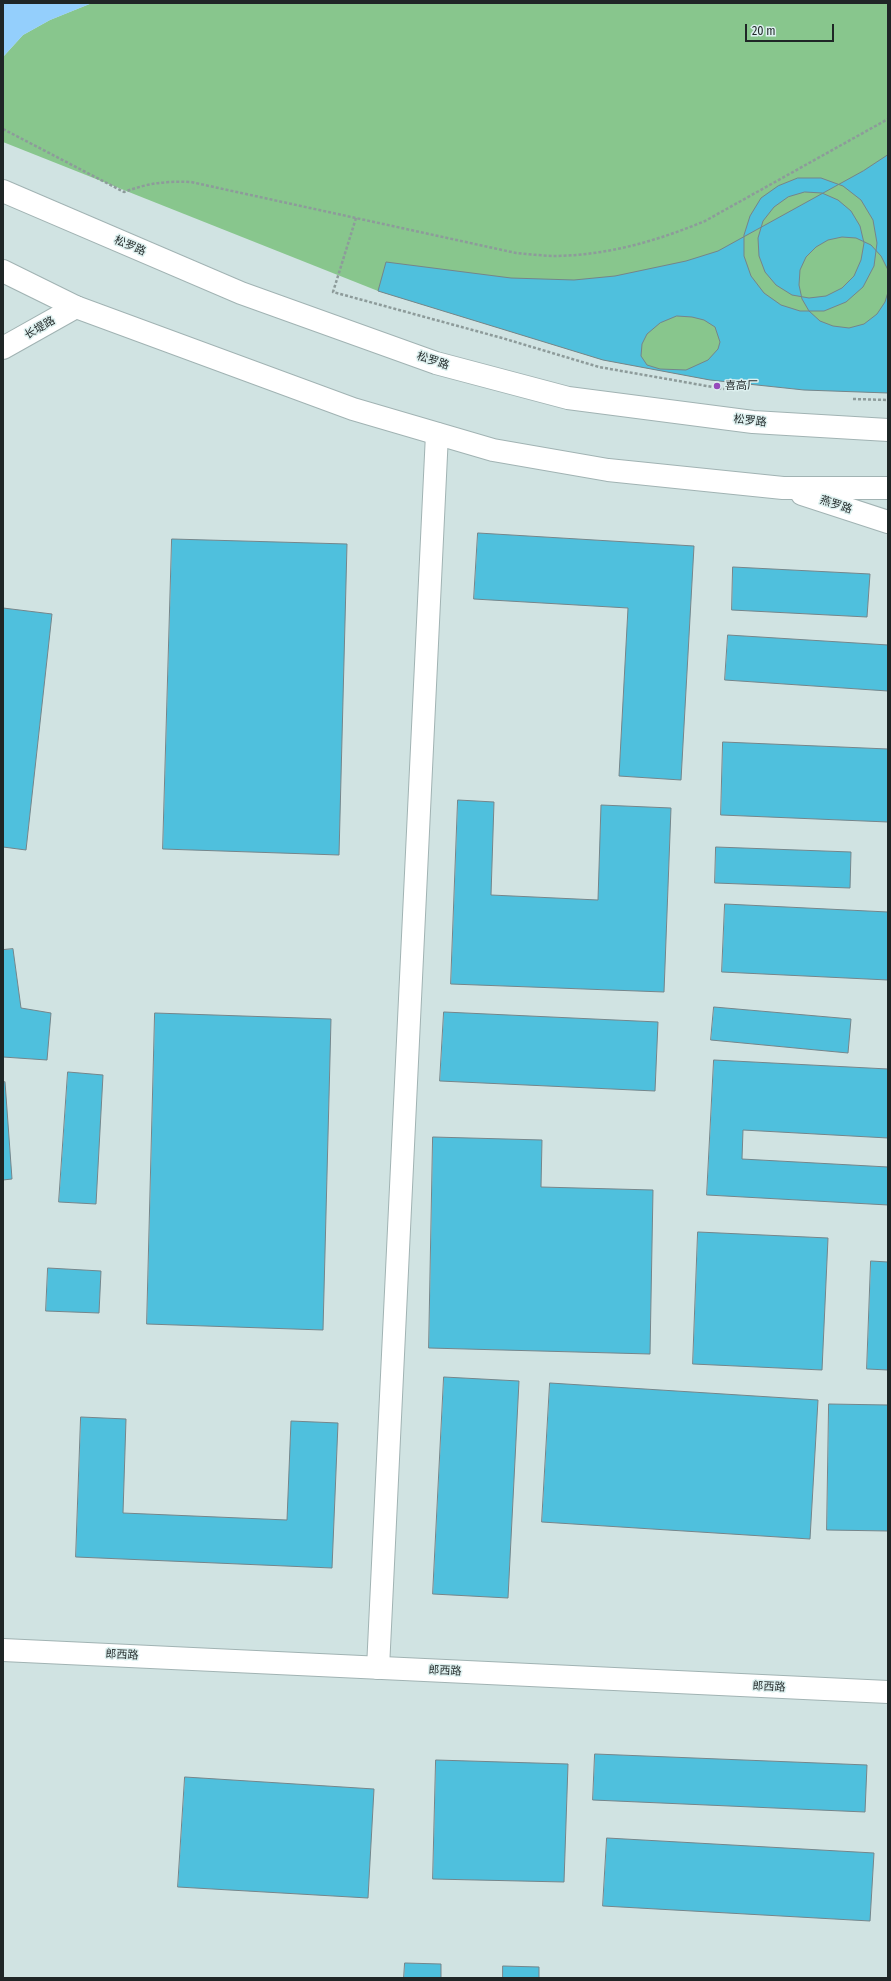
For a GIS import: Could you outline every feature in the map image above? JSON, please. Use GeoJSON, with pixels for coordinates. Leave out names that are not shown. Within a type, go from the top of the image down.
{"type":"FeatureCollection","features":[{"type":"Feature","properties":{"kind":"street","name":"松罗路"},"geometry":{"type":"LineString","coordinates":[[3,192],[241,293],[436,363],[568,398],[753,422],[888,430]]}},
{"type":"Feature","properties":{"kind":"street"},"geometry":{"type":"LineString","coordinates":[[3,270],[76,307],[353,409],[493,450],[608,470],[783,488],[888,488]]}},
{"type":"Feature","properties":{"kind":"street","name":"长堤路"},"geometry":{"type":"LineString","coordinates":[[3,348],[76,307]]}},
{"type":"Feature","properties":{"kind":"street"},"geometry":{"type":"LineString","coordinates":[[378,1668],[437,434]]}},
{"type":"Feature","properties":{"kind":"street","name":"燕罗路"},"geometry":{"type":"LineString","coordinates":[[783,488],[888,522]]}},
{"type":"Feature","properties":{"kind":"street","name":"郎西路"},"geometry":{"type":"LineString","coordinates":[[3,1650],[888,1692]]}},
{"type":"Feature","properties":{"kind":"path"},"geometry":{"type":"LineString","coordinates":[[3,129],[124,192],[163,181],[191,182],[516,253],[555,256],[598,253],[644,243],[678,232],[704,221],[888,119]]}},
{"type":"Feature","properties":{"kind":"path"},"geometry":{"type":"LineString","coordinates":[[356,218],[333,292],[502,338],[599,367],[730,390]]}},
{"type":"Feature","properties":{"kind":"path"},"geometry":{"type":"LineString","coordinates":[[847,399],[888,400]]}},
{"type":"Feature","properties":{"kind":"green space"},"geometry":{"type":"Polygon","coordinates":[[[92,3],[888,3],[888,393],[814,390],[710,380],[603,360],[378,291],[3,142],[3,57],[23,35],[50,20],[92,3]]]}},
{"type":"Feature","properties":{"kind":"water"},"geometry":{"type":"Polygon","coordinates":[[[3,3],[92,3],[50,20],[23,35],[3,57],[3,3]]]}},
{"type":"Feature","properties":{"kind":"building"},"geometry":{"type":"Polygon","coordinates":[[[888,155],[888,270],[881,256],[871,245],[856,238],[842,237],[828,240],[816,247],[806,257],[800,270],[799,285],[802,299],[809,311],[820,321],[833,326],[849,328],[864,324],[877,314],[885,302],[888,292],[888,393],[804,390],[710,380],[603,360],[378,291],[386,262],[511,278],[574,280],[615,276],[686,261],[718,251],[863,171],[888,155]],[[677,316],[660,323],[647,334],[642,344],[641,356],[647,365],[660,369],[686,370],[708,360],[718,349],[720,342],[715,327],[704,320],[692,317],[677,316]]]}},
{"type":"Feature","properties":{"kind":"building"},"geometry":{"type":"Polygon","coordinates":[[[798,178],[821,178],[843,186],[861,200],[873,220],[877,243],[874,266],[863,287],[846,302],[824,311],[800,311],[781,305],[764,293],[751,276],[744,256],[744,235],[750,216],[761,198],[778,186],[798,178]],[[805,192],[788,197],[774,207],[763,221],[758,238],[759,256],[765,272],[776,285],[792,295],[809,298],[826,296],[842,288],[854,276],[861,260],[864,243],[860,226],[851,211],[838,200],[822,193],[805,192]]]}},
{"type":"Feature","properties":{"kind":"building"},"geometry":{"type":"Polygon","coordinates":[[[478,533],[694,546],[681,780],[619,776],[628,608],[474,599],[478,533]]]}},
{"type":"Feature","properties":{"kind":"building"},"geometry":{"type":"Polygon","coordinates":[[[172,539],[347,544],[339,855],[163,849],[172,539]]]}},
{"type":"Feature","properties":{"kind":"building"},"geometry":{"type":"Polygon","coordinates":[[[733,567],[870,574],[867,617],[732,610],[733,567]]]}},
{"type":"Feature","properties":{"kind":"building"},"geometry":{"type":"Polygon","coordinates":[[[3,608],[52,614],[26,850],[3,847],[3,608]]]}},
{"type":"Feature","properties":{"kind":"building"},"geometry":{"type":"Polygon","coordinates":[[[728,635],[888,645],[888,691],[725,680],[728,635]]]}},
{"type":"Feature","properties":{"kind":"building"},"geometry":{"type":"Polygon","coordinates":[[[723,742],[888,749],[888,822],[721,815],[723,742]]]}},
{"type":"Feature","properties":{"kind":"building"},"geometry":{"type":"Polygon","coordinates":[[[458,800],[494,802],[491,895],[598,900],[601,805],[671,808],[664,992],[451,984],[458,800]]]}},
{"type":"Feature","properties":{"kind":"building"},"geometry":{"type":"Polygon","coordinates":[[[716,847],[851,852],[850,888],[715,883],[716,847]]]}},
{"type":"Feature","properties":{"kind":"building"},"geometry":{"type":"Polygon","coordinates":[[[725,904],[888,912],[888,980],[722,972],[725,904]]]}},
{"type":"Feature","properties":{"kind":"building"},"geometry":{"type":"Polygon","coordinates":[[[13,949],[21,1008],[51,1013],[47,1060],[3,1057],[3,950],[13,949]]]}},
{"type":"Feature","properties":{"kind":"building"},"geometry":{"type":"Polygon","coordinates":[[[714,1007],[851,1019],[848,1053],[711,1040],[714,1007]]]}},
{"type":"Feature","properties":{"kind":"building"},"geometry":{"type":"Polygon","coordinates":[[[444,1012],[658,1022],[655,1091],[440,1081],[444,1012]]]}},
{"type":"Feature","properties":{"kind":"building"},"geometry":{"type":"Polygon","coordinates":[[[155,1013],[331,1019],[323,1330],[147,1324],[155,1013]]]}},
{"type":"Feature","properties":{"kind":"building"},"geometry":{"type":"Polygon","coordinates":[[[714,1060],[888,1069],[888,1138],[743,1130],[742,1159],[888,1167],[888,1205],[707,1195],[714,1060]]]}},
{"type":"Feature","properties":{"kind":"building"},"geometry":{"type":"Polygon","coordinates":[[[68,1072],[103,1075],[96,1204],[59,1202],[68,1072]]]}},
{"type":"Feature","properties":{"kind":"building"},"geometry":{"type":"Polygon","coordinates":[[[5,1082],[12,1179],[3,1180],[3,1083],[5,1082]]]}},
{"type":"Feature","properties":{"kind":"building"},"geometry":{"type":"Polygon","coordinates":[[[433,1137],[542,1140],[541,1187],[653,1190],[650,1354],[429,1348],[433,1137]]]}},
{"type":"Feature","properties":{"kind":"building"},"geometry":{"type":"Polygon","coordinates":[[[698,1232],[828,1238],[822,1370],[693,1364],[698,1232]]]}},
{"type":"Feature","properties":{"kind":"building"},"geometry":{"type":"Polygon","coordinates":[[[871,1261],[888,1262],[888,1370],[867,1369],[871,1261]]]}},
{"type":"Feature","properties":{"kind":"building"},"geometry":{"type":"Polygon","coordinates":[[[48,1268],[101,1271],[99,1313],[46,1311],[48,1268]]]}},
{"type":"Feature","properties":{"kind":"building"},"geometry":{"type":"Polygon","coordinates":[[[444,1377],[519,1381],[508,1598],[433,1594],[444,1377]]]}},
{"type":"Feature","properties":{"kind":"building"},"geometry":{"type":"Polygon","coordinates":[[[550,1383],[818,1400],[810,1539],[542,1522],[550,1383]]]}},
{"type":"Feature","properties":{"kind":"building"},"geometry":{"type":"Polygon","coordinates":[[[829,1404],[888,1405],[888,1531],[827,1530],[829,1404]]]}},
{"type":"Feature","properties":{"kind":"building"},"geometry":{"type":"Polygon","coordinates":[[[81,1417],[126,1419],[123,1513],[287,1520],[291,1421],[338,1423],[332,1568],[76,1557],[81,1417]]]}},
{"type":"Feature","properties":{"kind":"building"},"geometry":{"type":"Polygon","coordinates":[[[595,1754],[867,1765],[865,1812],[593,1800],[595,1754]]]}},
{"type":"Feature","properties":{"kind":"building"},"geometry":{"type":"Polygon","coordinates":[[[436,1760],[568,1764],[564,1882],[433,1879],[436,1760]]]}},
{"type":"Feature","properties":{"kind":"building"},"geometry":{"type":"Polygon","coordinates":[[[185,1777],[374,1789],[368,1898],[178,1887],[185,1777]]]}},
{"type":"Feature","properties":{"kind":"building"},"geometry":{"type":"Polygon","coordinates":[[[607,1838],[874,1853],[870,1921],[603,1906],[607,1838]]]}},
{"type":"Feature","properties":{"kind":"building"},"geometry":{"type":"Polygon","coordinates":[[[405,1963],[441,1964],[441,1978],[404,1978],[405,1963]]]}},
{"type":"Feature","properties":{"kind":"building"},"geometry":{"type":"Polygon","coordinates":[[[503,1966],[539,1967],[539,1978],[503,1978],[503,1966]]]}},
{"type":"Feature","properties":{"kind":"place","name":"喜高厂"},"geometry":{"type":"Point","coordinates":[717,386]}}]}
